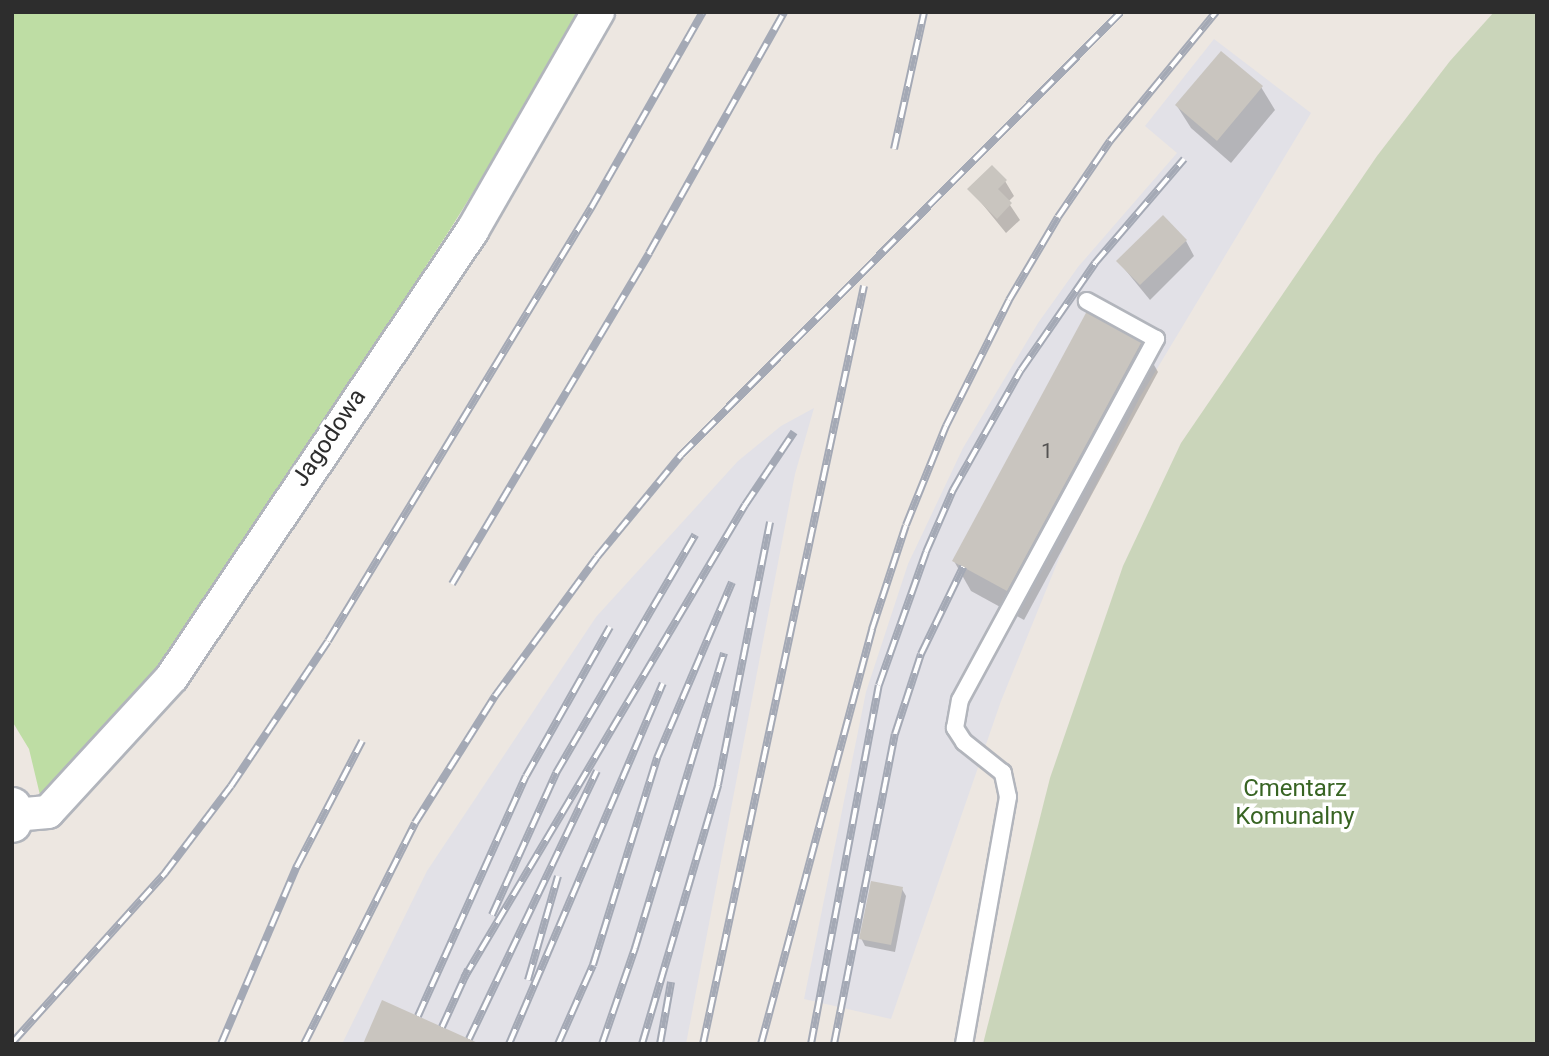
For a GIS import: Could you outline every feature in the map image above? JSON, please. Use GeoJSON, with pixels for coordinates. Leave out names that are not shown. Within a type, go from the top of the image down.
{"type":"FeatureCollection","features":[{"type":"Feature","properties":{"kind":"street","name":"Jagodowa"},"geometry":{"type":"LineString","coordinates":[[13,815],[48,812],[172,677],[472,231],[598,12]]}},
{"type":"Feature","properties":{"kind":"lane"},"geometry":{"type":"LineString","coordinates":[[964,1044],[1008,797],[1003,773],[964,742],[956,728],[960,700],[1156,339],[1087,301]]}},
{"type":"Feature","properties":{"kind":"shaded area"},"geometry":{"type":"Polygon","coordinates":[[[1214,39],[1311,113],[1140,397],[1060,556],[1001,701],[891,1019],[804,999],[866,692],[908,564],[963,448],[1038,323],[1078,267],[1177,153],[1145,126],[1214,39]]]}},
{"type":"Feature","properties":{"kind":"shaded area"},"geometry":{"type":"Polygon","coordinates":[[[814,408],[795,474],[686,1044],[342,1044],[427,871],[596,617],[738,461],[781,426],[814,408]]]}},
{"type":"Feature","properties":{"kind":"green space"},"geometry":{"type":"Polygon","coordinates":[[[12,12],[584,12],[451,228],[183,635],[50,795],[40,795],[29,749],[12,721],[12,12]]]}},
{"type":"Feature","properties":{"kind":"green space","name":"Cmentarz Komunalny"},"geometry":{"type":"Polygon","coordinates":[[[1494,12],[1537,12],[1537,1044],[983,1044],[1050,778],[1123,566],[1181,443],[1377,156],[1450,61],[1494,12]]]}},
{"type":"Feature","properties":{"kind":"building"},"geometry":{"type":"Polygon","coordinates":[[[1221,51],[1263,86],[1217,141],[1175,105],[1221,51]]]}},
{"type":"Feature","properties":{"kind":"building"},"geometry":{"type":"Polygon","coordinates":[[[992,165],[1007,180],[998,189],[1012,203],[997,219],[967,189],[992,165]]]}},
{"type":"Feature","properties":{"kind":"building"},"geometry":{"type":"Polygon","coordinates":[[[1163,215],[1187,240],[1140,285],[1116,261],[1163,215]]]}},
{"type":"Feature","properties":{"kind":"building"},"geometry":{"type":"Polygon","coordinates":[[[1087,311],[1142,341],[1007,591],[952,561],[1087,311]]]}},
{"type":"Feature","properties":{"kind":"building"},"geometry":{"type":"Polygon","coordinates":[[[871,881],[903,887],[891,945],[859,939],[871,881]]]}},
{"type":"Feature","properties":{"kind":"building"},"geometry":{"type":"Polygon","coordinates":[[[382,1000],[469,1039],[480,1044],[363,1044],[382,1000]]]}},
{"type":"Feature","properties":{"kind":"railway"},"geometry":{"type":"LineString","coordinates":[[12,1043],[165,873],[231,786],[328,641],[591,208],[703,12]]}},
{"type":"Feature","properties":{"kind":"railway"},"geometry":{"type":"LineString","coordinates":[[452,584],[649,253],[784,12]]}},
{"type":"Feature","properties":{"kind":"railway"},"geometry":{"type":"LineString","coordinates":[[894,149],[924,12]]}},
{"type":"Feature","properties":{"kind":"railway"},"geometry":{"type":"LineString","coordinates":[[304,1044],[415,823],[495,696],[597,557],[681,455],[1121,12]]}},
{"type":"Feature","properties":{"kind":"railway"},"geometry":{"type":"LineString","coordinates":[[761,1044],[872,629],[906,525],[946,426],[1009,300],[1058,217],[1110,141],[1216,12]]}},
{"type":"Feature","properties":{"kind":"railway"},"geometry":{"type":"LineString","coordinates":[[811,1044],[879,685],[926,552],[953,490],[1021,370],[1095,263],[1184,159]]}},
{"type":"Feature","properties":{"kind":"railway"},"geometry":{"type":"LineString","coordinates":[[703,1044],[864,286]]}},
{"type":"Feature","properties":{"kind":"railway"},"geometry":{"type":"LineString","coordinates":[[464,978],[745,505],[794,432]]}},
{"type":"Feature","properties":{"kind":"railway"},"geometry":{"type":"LineString","coordinates":[[642,1044],[718,785],[770,522]]}},
{"type":"Feature","properties":{"kind":"railway"},"geometry":{"type":"LineString","coordinates":[[492,915],[556,773],[695,535]]}},
{"type":"Feature","properties":{"kind":"railway"},"geometry":{"type":"LineString","coordinates":[[834,1044],[895,734],[921,654],[963,567]]}},
{"type":"Feature","properties":{"kind":"railway"},"geometry":{"type":"LineString","coordinates":[[558,1044],[593,965],[657,758],[732,582]]}},
{"type":"Feature","properties":{"kind":"railway"},"geometry":{"type":"LineString","coordinates":[[418,1016],[526,776],[610,627]]}},
{"type":"Feature","properties":{"kind":"railway"},"geometry":{"type":"LineString","coordinates":[[602,1044],[635,948],[724,653]]}},
{"type":"Feature","properties":{"kind":"railway"},"geometry":{"type":"LineString","coordinates":[[509,1044],[663,683]]}},
{"type":"Feature","properties":{"kind":"railway"},"geometry":{"type":"LineString","coordinates":[[221,1044],[297,866],[362,741]]}},
{"type":"Feature","properties":{"kind":"railway"},"geometry":{"type":"LineString","coordinates":[[469,1039],[597,771]]}},
{"type":"Feature","properties":{"kind":"railway"},"geometry":{"type":"LineString","coordinates":[[528,980],[558,876]]}},
{"type":"Feature","properties":{"kind":"railway"},"geometry":{"type":"LineString","coordinates":[[442,1027],[468,970]]}},
{"type":"Feature","properties":{"kind":"railway"},"geometry":{"type":"LineString","coordinates":[[660,1044],[671,982]]}}]}
